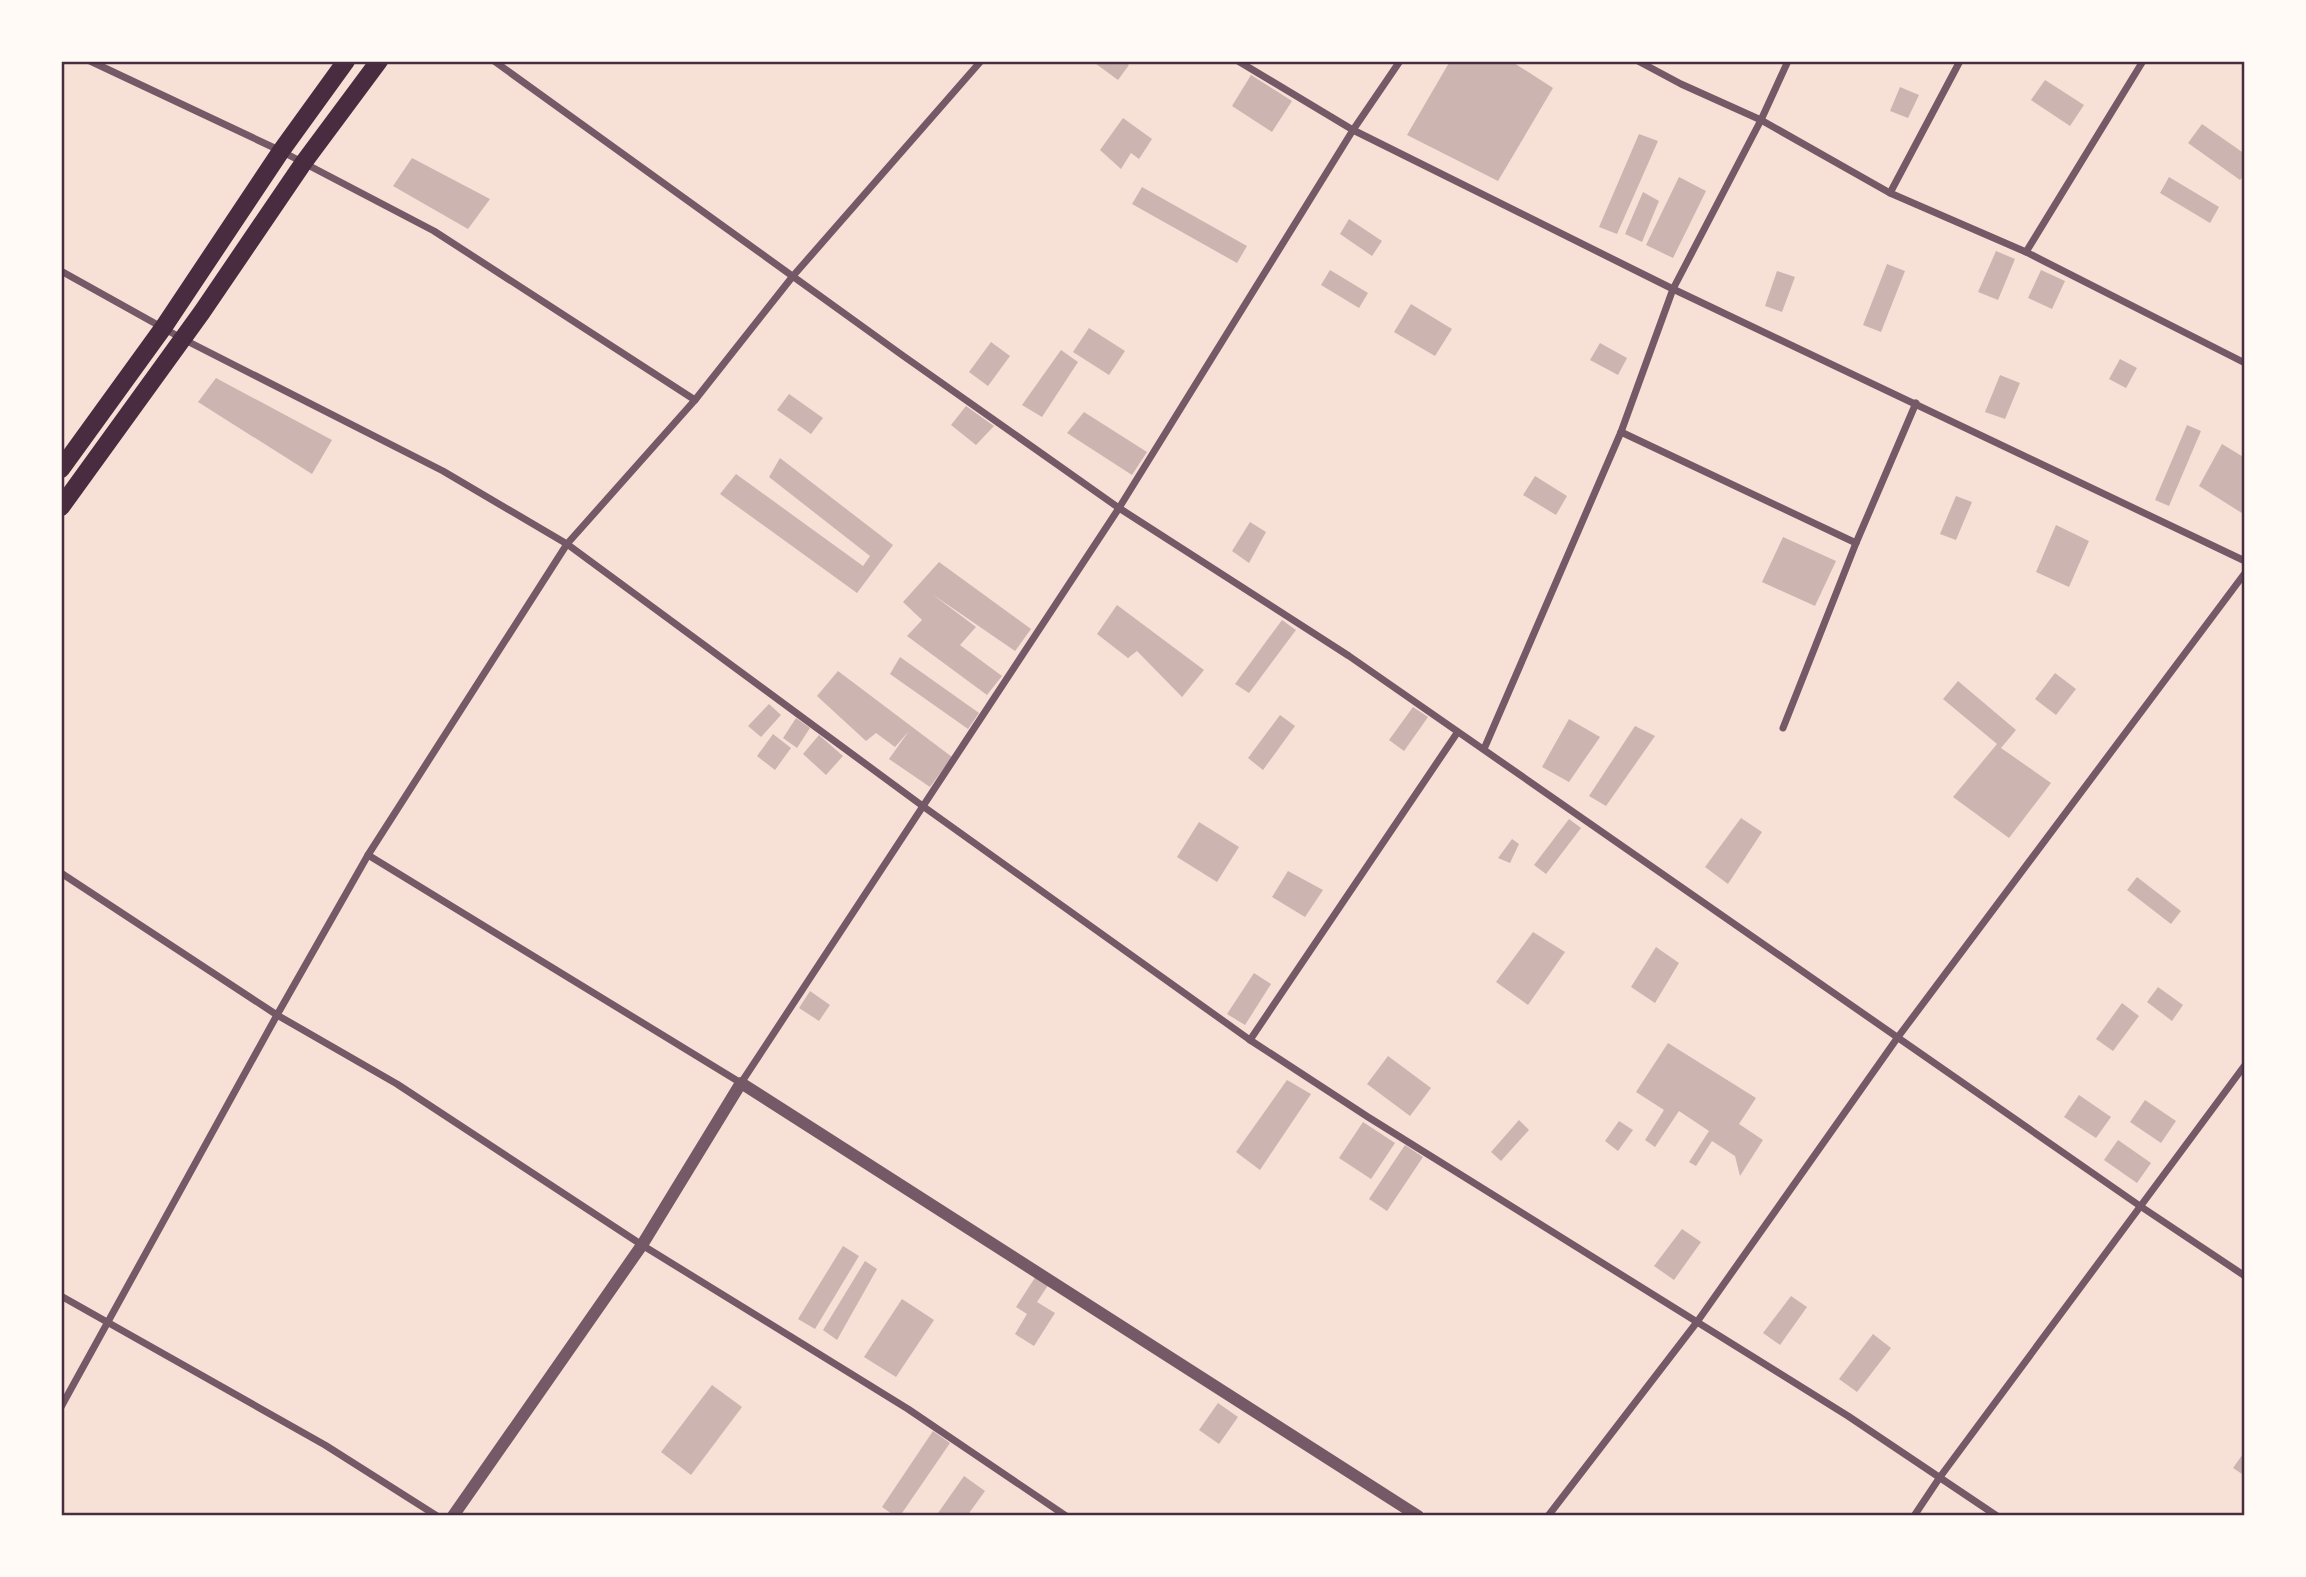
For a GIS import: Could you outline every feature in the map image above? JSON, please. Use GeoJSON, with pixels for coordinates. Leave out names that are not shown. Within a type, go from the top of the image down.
{"type":"FeatureCollection","features":[{"type":"Feature","properties":{"kind":"main road"},"geometry":{"type":"LineString","coordinates":[[61,469],[163,328],[281,151],[346,61]]}},
{"type":"Feature","properties":{"kind":"main road"},"geometry":{"type":"LineString","coordinates":[[61,507],[183,339],[304,162],[379,61]]}},
{"type":"Feature","properties":{"kind":"street"},"geometry":{"type":"LineString","coordinates":[[90,61],[304,162],[434,230],[695,400]]}},
{"type":"Feature","properties":{"kind":"street"},"geometry":{"type":"LineString","coordinates":[[494,61],[1119,508],[1349,656],[2140,1206],[2245,1276]]}},
{"type":"Feature","properties":{"kind":"street"},"geometry":{"type":"LineString","coordinates":[[61,1407],[276,1016],[368,855],[567,544],[695,400],[793,276],[981,61]]}},
{"type":"Feature","properties":{"kind":"street"},"geometry":{"type":"LineString","coordinates":[[1238,61],[1353,130],[1673,289],[2245,561]]}},
{"type":"Feature","properties":{"kind":"street"},"geometry":{"type":"LineString","coordinates":[[453,1516],[642,1245],[741,1083],[1119,508],[1353,130],[1400,61]]}},
{"type":"Feature","properties":{"kind":"street"},"geometry":{"type":"LineString","coordinates":[[1638,61],[1681,84],[1761,120],[1890,193],[2026,252],[2245,363]]}},
{"type":"Feature","properties":{"kind":"street"},"geometry":{"type":"LineString","coordinates":[[1484,749],[1621,432],[1673,289],[1761,120],[1788,61]]}},
{"type":"Feature","properties":{"kind":"street"},"geometry":{"type":"LineString","coordinates":[[1890,193],[1960,61]]}},
{"type":"Feature","properties":{"kind":"street"},"geometry":{"type":"LineString","coordinates":[[2026,252],[2143,61]]}},
{"type":"Feature","properties":{"kind":"street"},"geometry":{"type":"LineString","coordinates":[[61,271],[183,339],[443,471],[567,544],[924,807],[1250,1040],[1368,1117],[1848,1416],[1997,1516]]}},
{"type":"Feature","properties":{"kind":"street"},"geometry":{"type":"LineString","coordinates":[[1783,727],[1856,543],[1916,403]]}},
{"type":"Feature","properties":{"kind":"street"},"geometry":{"type":"LineString","coordinates":[[1621,432],[1856,543]]}},
{"type":"Feature","properties":{"kind":"street"},"geometry":{"type":"LineString","coordinates":[[1548,1516],[1697,1322],[1898,1037],[2245,573]]}},
{"type":"Feature","properties":{"kind":"street"},"geometry":{"type":"LineString","coordinates":[[1250,1040],[1457,733]]}},
{"type":"Feature","properties":{"kind":"street"},"geometry":{"type":"LineString","coordinates":[[368,855],[741,1083],[1418,1516]]}},
{"type":"Feature","properties":{"kind":"street"},"geometry":{"type":"LineString","coordinates":[[61,873],[276,1016],[397,1084],[642,1245],[908,1409],[1066,1516]]}},
{"type":"Feature","properties":{"kind":"street"},"geometry":{"type":"LineString","coordinates":[[1914,1516],[1940,1477],[2245,1065]]}},
{"type":"Feature","properties":{"kind":"street"},"geometry":{"type":"LineString","coordinates":[[61,1296],[325,1445],[437,1516]]}},
{"type":"Feature","properties":{"kind":"building"},"geometry":{"type":"Polygon","coordinates":[[[1092,61],[1123,61],[1129,65],[1118,80],[1092,61]]]}},
{"type":"Feature","properties":{"kind":"building"},"geometry":{"type":"Polygon","coordinates":[[[1450,61],[1511,61],[1553,88],[1498,181],[1407,135],[1450,61]]]}},
{"type":"Feature","properties":{"kind":"building"},"geometry":{"type":"Polygon","coordinates":[[[1251,75],[1292,101],[1272,132],[1232,106],[1251,75]]]}},
{"type":"Feature","properties":{"kind":"building"},"geometry":{"type":"Polygon","coordinates":[[[2045,80],[2084,105],[2070,126],[2031,100],[2045,80]]]}},
{"type":"Feature","properties":{"kind":"building"},"geometry":{"type":"Polygon","coordinates":[[[1900,87],[1919,95],[1908,118],[1890,111],[1900,87]]]}},
{"type":"Feature","properties":{"kind":"building"},"geometry":{"type":"Polygon","coordinates":[[[1123,118],[1152,139],[1139,159],[1131,153],[1121,169],[1100,150],[1123,118]]]}},
{"type":"Feature","properties":{"kind":"building"},"geometry":{"type":"Polygon","coordinates":[[[2202,124],[2245,154],[2245,174],[2240,180],[2188,143],[2202,124]]]}},
{"type":"Feature","properties":{"kind":"building"},"geometry":{"type":"Polygon","coordinates":[[[1639,134],[1658,141],[1617,234],[1599,227],[1639,134]]]}},
{"type":"Feature","properties":{"kind":"building"},"geometry":{"type":"Polygon","coordinates":[[[412,158],[490,199],[468,229],[393,186],[412,158]]]}},
{"type":"Feature","properties":{"kind":"building"},"geometry":{"type":"Polygon","coordinates":[[[1679,177],[1706,191],[1673,258],[1646,245],[1679,177]]]}},
{"type":"Feature","properties":{"kind":"building"},"geometry":{"type":"Polygon","coordinates":[[[2169,177],[2219,207],[2210,223],[2160,193],[2169,177]]]}},
{"type":"Feature","properties":{"kind":"building"},"geometry":{"type":"Polygon","coordinates":[[[1142,187],[1247,246],[1237,263],[1132,204],[1142,187]]]}},
{"type":"Feature","properties":{"kind":"building"},"geometry":{"type":"Polygon","coordinates":[[[1643,192],[1659,201],[1642,242],[1625,234],[1643,192]]]}},
{"type":"Feature","properties":{"kind":"building"},"geometry":{"type":"Polygon","coordinates":[[[1349,219],[1382,241],[1372,256],[1340,234],[1349,219]]]}},
{"type":"Feature","properties":{"kind":"building"},"geometry":{"type":"Polygon","coordinates":[[[1996,251],[2015,259],[1998,300],[1978,292],[1996,251]]]}},
{"type":"Feature","properties":{"kind":"building"},"geometry":{"type":"Polygon","coordinates":[[[1887,264],[1905,271],[1881,332],[1863,325],[1887,264]]]}},
{"type":"Feature","properties":{"kind":"building"},"geometry":{"type":"Polygon","coordinates":[[[1330,270],[1368,293],[1359,308],[1321,285],[1330,270]]]}},
{"type":"Feature","properties":{"kind":"building"},"geometry":{"type":"Polygon","coordinates":[[[2041,270],[2065,281],[2052,309],[2028,298],[2041,270]]]}},
{"type":"Feature","properties":{"kind":"building"},"geometry":{"type":"Polygon","coordinates":[[[1777,271],[1795,277],[1782,312],[1765,306],[1777,271]]]}},
{"type":"Feature","properties":{"kind":"building"},"geometry":{"type":"Polygon","coordinates":[[[1411,304],[1452,329],[1435,356],[1394,332],[1411,304]]]}},
{"type":"Feature","properties":{"kind":"building"},"geometry":{"type":"Polygon","coordinates":[[[1089,328],[1125,351],[1109,375],[1073,352],[1089,328]]]}},
{"type":"Feature","properties":{"kind":"building"},"geometry":{"type":"Polygon","coordinates":[[[991,342],[1010,356],[988,386],[969,372],[991,342]]]}},
{"type":"Feature","properties":{"kind":"building"},"geometry":{"type":"Polygon","coordinates":[[[1600,343],[1627,358],[1618,375],[1590,360],[1600,343]]]}},
{"type":"Feature","properties":{"kind":"building"},"geometry":{"type":"Polygon","coordinates":[[[1061,350],[1078,362],[1042,417],[1022,405],[1061,350]]]}},
{"type":"Feature","properties":{"kind":"building"},"geometry":{"type":"Polygon","coordinates":[[[2120,359],[2137,368],[2126,388],[2109,379],[2120,359]]]}},
{"type":"Feature","properties":{"kind":"building"},"geometry":{"type":"Polygon","coordinates":[[[2000,375],[2020,383],[2005,419],[1985,412],[2000,375]]]}},
{"type":"Feature","properties":{"kind":"building"},"geometry":{"type":"Polygon","coordinates":[[[216,378],[332,440],[312,474],[198,402],[216,378]]]}},
{"type":"Feature","properties":{"kind":"building"},"geometry":{"type":"Polygon","coordinates":[[[789,394],[823,418],[811,434],[777,410],[789,394]]]}},
{"type":"Feature","properties":{"kind":"building"},"geometry":{"type":"Polygon","coordinates":[[[966,406],[994,426],[976,445],[951,425],[966,406]]]}},
{"type":"Feature","properties":{"kind":"building"},"geometry":{"type":"Polygon","coordinates":[[[1084,412],[1147,452],[1132,475],[1067,433],[1084,412]]]}},
{"type":"Feature","properties":{"kind":"building"},"geometry":{"type":"Polygon","coordinates":[[[2187,425],[2201,431],[2169,506],[2155,500],[2187,425]]]}},
{"type":"Feature","properties":{"kind":"building"},"geometry":{"type":"Polygon","coordinates":[[[2222,444],[2245,458],[2245,515],[2199,486],[2222,444]]]}},
{"type":"Feature","properties":{"kind":"building"},"geometry":{"type":"Polygon","coordinates":[[[780,458],[893,545],[857,593],[720,494],[736,474],[863,566],[870,556],[769,477],[780,458]]]}},
{"type":"Feature","properties":{"kind":"building"},"geometry":{"type":"Polygon","coordinates":[[[1535,476],[1567,496],[1556,515],[1523,495],[1535,476]]]}},
{"type":"Feature","properties":{"kind":"building"},"geometry":{"type":"Polygon","coordinates":[[[1956,496],[1972,502],[1956,540],[1940,534],[1956,496]]]}},
{"type":"Feature","properties":{"kind":"building"},"geometry":{"type":"Polygon","coordinates":[[[1250,522],[1266,532],[1249,563],[1232,551],[1250,522]]]}},
{"type":"Feature","properties":{"kind":"building"},"geometry":{"type":"Polygon","coordinates":[[[2056,525],[2089,541],[2069,587],[2036,572],[2056,525]]]}},
{"type":"Feature","properties":{"kind":"building"},"geometry":{"type":"Polygon","coordinates":[[[1783,537],[1836,561],[1815,606],[1762,582],[1783,537]]]}},
{"type":"Feature","properties":{"kind":"building"},"geometry":{"type":"Polygon","coordinates":[[[939,562],[1031,629],[1015,651],[932,594],[976,627],[960,645],[1002,676],[987,695],[907,636],[922,620],[903,602],[939,562]]]}},
{"type":"Feature","properties":{"kind":"building"},"geometry":{"type":"Polygon","coordinates":[[[1117,605],[1204,670],[1182,697],[1137,651],[1128,658],[1097,634],[1117,605]]]}},
{"type":"Feature","properties":{"kind":"building"},"geometry":{"type":"Polygon","coordinates":[[[1282,620],[1296,630],[1249,693],[1235,684],[1282,620]]]}},
{"type":"Feature","properties":{"kind":"building"},"geometry":{"type":"Polygon","coordinates":[[[900,657],[979,713],[968,729],[890,674],[900,657]]]}},
{"type":"Feature","properties":{"kind":"building"},"geometry":{"type":"Polygon","coordinates":[[[838,671],[952,757],[930,787],[889,759],[909,731],[895,747],[876,733],[866,741],[817,696],[838,671]]]}},
{"type":"Feature","properties":{"kind":"building"},"geometry":{"type":"Polygon","coordinates":[[[2055,673],[2076,689],[2056,715],[2035,699],[2055,673]]]}},
{"type":"Feature","properties":{"kind":"building"},"geometry":{"type":"Polygon","coordinates":[[[1958,681],[2016,730],[2001,748],[2051,783],[2009,838],[1953,797],[1997,744],[1943,699],[1958,681]]]}},
{"type":"Feature","properties":{"kind":"building"},"geometry":{"type":"Polygon","coordinates":[[[769,704],[781,715],[761,737],[748,726],[769,704]]]}},
{"type":"Feature","properties":{"kind":"building"},"geometry":{"type":"Polygon","coordinates":[[[1413,707],[1428,717],[1404,751],[1389,740],[1413,707]]]}},
{"type":"Feature","properties":{"kind":"building"},"geometry":{"type":"Polygon","coordinates":[[[1280,715],[1295,726],[1263,770],[1248,758],[1280,715]]]}},
{"type":"Feature","properties":{"kind":"building"},"geometry":{"type":"Polygon","coordinates":[[[796,718],[810,728],[797,748],[783,738],[796,718]]]}},
{"type":"Feature","properties":{"kind":"building"},"geometry":{"type":"Polygon","coordinates":[[[1569,719],[1600,737],[1569,782],[1542,767],[1569,719]]]}},
{"type":"Feature","properties":{"kind":"building"},"geometry":{"type":"Polygon","coordinates":[[[1635,726],[1655,736],[1606,806],[1589,796],[1635,726]]]}},
{"type":"Feature","properties":{"kind":"building"},"geometry":{"type":"Polygon","coordinates":[[[773,734],[791,748],[775,770],[757,756],[773,734]]]}},
{"type":"Feature","properties":{"kind":"building"},"geometry":{"type":"Polygon","coordinates":[[[819,735],[843,756],[826,775],[803,754],[819,735]]]}},
{"type":"Feature","properties":{"kind":"building"},"geometry":{"type":"Polygon","coordinates":[[[1741,818],[1762,832],[1728,884],[1705,867],[1741,818]]]}},
{"type":"Feature","properties":{"kind":"building"},"geometry":{"type":"Polygon","coordinates":[[[1569,819],[1581,828],[1546,874],[1534,865],[1569,819]]]}},
{"type":"Feature","properties":{"kind":"building"},"geometry":{"type":"Polygon","coordinates":[[[1199,822],[1239,847],[1217,882],[1177,857],[1199,822]]]}},
{"type":"Feature","properties":{"kind":"building"},"geometry":{"type":"Polygon","coordinates":[[[1512,839],[1519,844],[1510,863],[1498,858],[1512,839]]]}},
{"type":"Feature","properties":{"kind":"building"},"geometry":{"type":"Polygon","coordinates":[[[1288,871],[1323,890],[1305,917],[1272,897],[1288,871]]]}},
{"type":"Feature","properties":{"kind":"building"},"geometry":{"type":"Polygon","coordinates":[[[2137,877],[2181,911],[2171,924],[2127,890],[2137,877]]]}},
{"type":"Feature","properties":{"kind":"building"},"geometry":{"type":"Polygon","coordinates":[[[1533,932],[1565,952],[1528,1005],[1496,982],[1533,932]]]}},
{"type":"Feature","properties":{"kind":"building"},"geometry":{"type":"Polygon","coordinates":[[[1656,947],[1679,963],[1655,1003],[1631,987],[1656,947]]]}},
{"type":"Feature","properties":{"kind":"building"},"geometry":{"type":"Polygon","coordinates":[[[1254,973],[1271,984],[1245,1025],[1227,1014],[1254,973]]]}},
{"type":"Feature","properties":{"kind":"building"},"geometry":{"type":"Polygon","coordinates":[[[2158,987],[2183,1005],[2172,1021],[2147,1002],[2158,987]]]}},
{"type":"Feature","properties":{"kind":"building"},"geometry":{"type":"Polygon","coordinates":[[[810,991],[830,1005],[819,1021],[799,1008],[810,991]]]}},
{"type":"Feature","properties":{"kind":"building"},"geometry":{"type":"Polygon","coordinates":[[[2122,1003],[2139,1016],[2113,1051],[2096,1039],[2122,1003]]]}},
{"type":"Feature","properties":{"kind":"building"},"geometry":{"type":"Polygon","coordinates":[[[1668,1043],[1756,1098],[1739,1124],[1763,1140],[1740,1176],[1735,1156],[1712,1141],[1696,1166],[1689,1162],[1709,1131],[1679,1111],[1655,1147],[1645,1140],[1664,1110],[1636,1092],[1668,1043]]]}},
{"type":"Feature","properties":{"kind":"building"},"geometry":{"type":"Polygon","coordinates":[[[1388,1056],[1431,1088],[1410,1116],[1367,1084],[1388,1056]]]}},
{"type":"Feature","properties":{"kind":"building"},"geometry":{"type":"Polygon","coordinates":[[[1287,1080],[1311,1094],[1260,1170],[1236,1152],[1287,1080]]]}},
{"type":"Feature","properties":{"kind":"building"},"geometry":{"type":"Polygon","coordinates":[[[2079,1095],[2111,1117],[2096,1138],[2064,1117],[2079,1095]]]}},
{"type":"Feature","properties":{"kind":"building"},"geometry":{"type":"Polygon","coordinates":[[[2145,1100],[2176,1121],[2161,1143],[2130,1122],[2145,1100]]]}},
{"type":"Feature","properties":{"kind":"building"},"geometry":{"type":"Polygon","coordinates":[[[1519,1120],[1529,1130],[1501,1161],[1491,1152],[1519,1120]]]}},
{"type":"Feature","properties":{"kind":"building"},"geometry":{"type":"Polygon","coordinates":[[[1619,1121],[1633,1130],[1618,1151],[1605,1141],[1619,1121]]]}},
{"type":"Feature","properties":{"kind":"building"},"geometry":{"type":"Polygon","coordinates":[[[1363,1122],[1395,1143],[1371,1179],[1339,1158],[1363,1122]]]}},
{"type":"Feature","properties":{"kind":"building"},"geometry":{"type":"Polygon","coordinates":[[[2118,1140],[2151,1163],[2137,1183],[2104,1160],[2118,1140]]]}},
{"type":"Feature","properties":{"kind":"building"},"geometry":{"type":"Polygon","coordinates":[[[1405,1145],[1423,1157],[1387,1211],[1369,1199],[1405,1145]]]}},
{"type":"Feature","properties":{"kind":"building"},"geometry":{"type":"Polygon","coordinates":[[[1682,1229],[1701,1242],[1674,1280],[1654,1266],[1682,1229]]]}},
{"type":"Feature","properties":{"kind":"building"},"geometry":{"type":"Polygon","coordinates":[[[843,1246],[859,1256],[815,1329],[798,1319],[843,1246]]]}},
{"type":"Feature","properties":{"kind":"building"},"geometry":{"type":"Polygon","coordinates":[[[865,1261],[877,1269],[837,1340],[823,1330],[865,1261]]]}},
{"type":"Feature","properties":{"kind":"building"},"geometry":{"type":"Polygon","coordinates":[[[1036,1276],[1049,1284],[1037,1302],[1055,1313],[1034,1346],[1015,1334],[1027,1314],[1016,1307],[1036,1276]]]}},
{"type":"Feature","properties":{"kind":"building"},"geometry":{"type":"Polygon","coordinates":[[[1791,1296],[1807,1307],[1780,1345],[1763,1333],[1791,1296]]]}},
{"type":"Feature","properties":{"kind":"building"},"geometry":{"type":"Polygon","coordinates":[[[902,1299],[934,1320],[896,1377],[864,1357],[902,1299]]]}},
{"type":"Feature","properties":{"kind":"building"},"geometry":{"type":"Polygon","coordinates":[[[1873,1334],[1891,1348],[1857,1392],[1839,1379],[1873,1334]]]}},
{"type":"Feature","properties":{"kind":"building"},"geometry":{"type":"Polygon","coordinates":[[[712,1385],[742,1407],[691,1475],[661,1452],[712,1385]]]}},
{"type":"Feature","properties":{"kind":"building"},"geometry":{"type":"Polygon","coordinates":[[[1218,1403],[1238,1417],[1219,1444],[1199,1430],[1218,1403]]]}},
{"type":"Feature","properties":{"kind":"building"},"geometry":{"type":"Polygon","coordinates":[[[933,1431],[950,1443],[900,1516],[895,1516],[882,1507],[933,1431]]]}},
{"type":"Feature","properties":{"kind":"building"},"geometry":{"type":"Polygon","coordinates":[[[2245,1451],[2245,1476],[2233,1468],[2245,1451]]]}},
{"type":"Feature","properties":{"kind":"building"},"geometry":{"type":"Polygon","coordinates":[[[964,1476],[985,1491],[967,1516],[936,1516],[964,1476]]]}}]}
